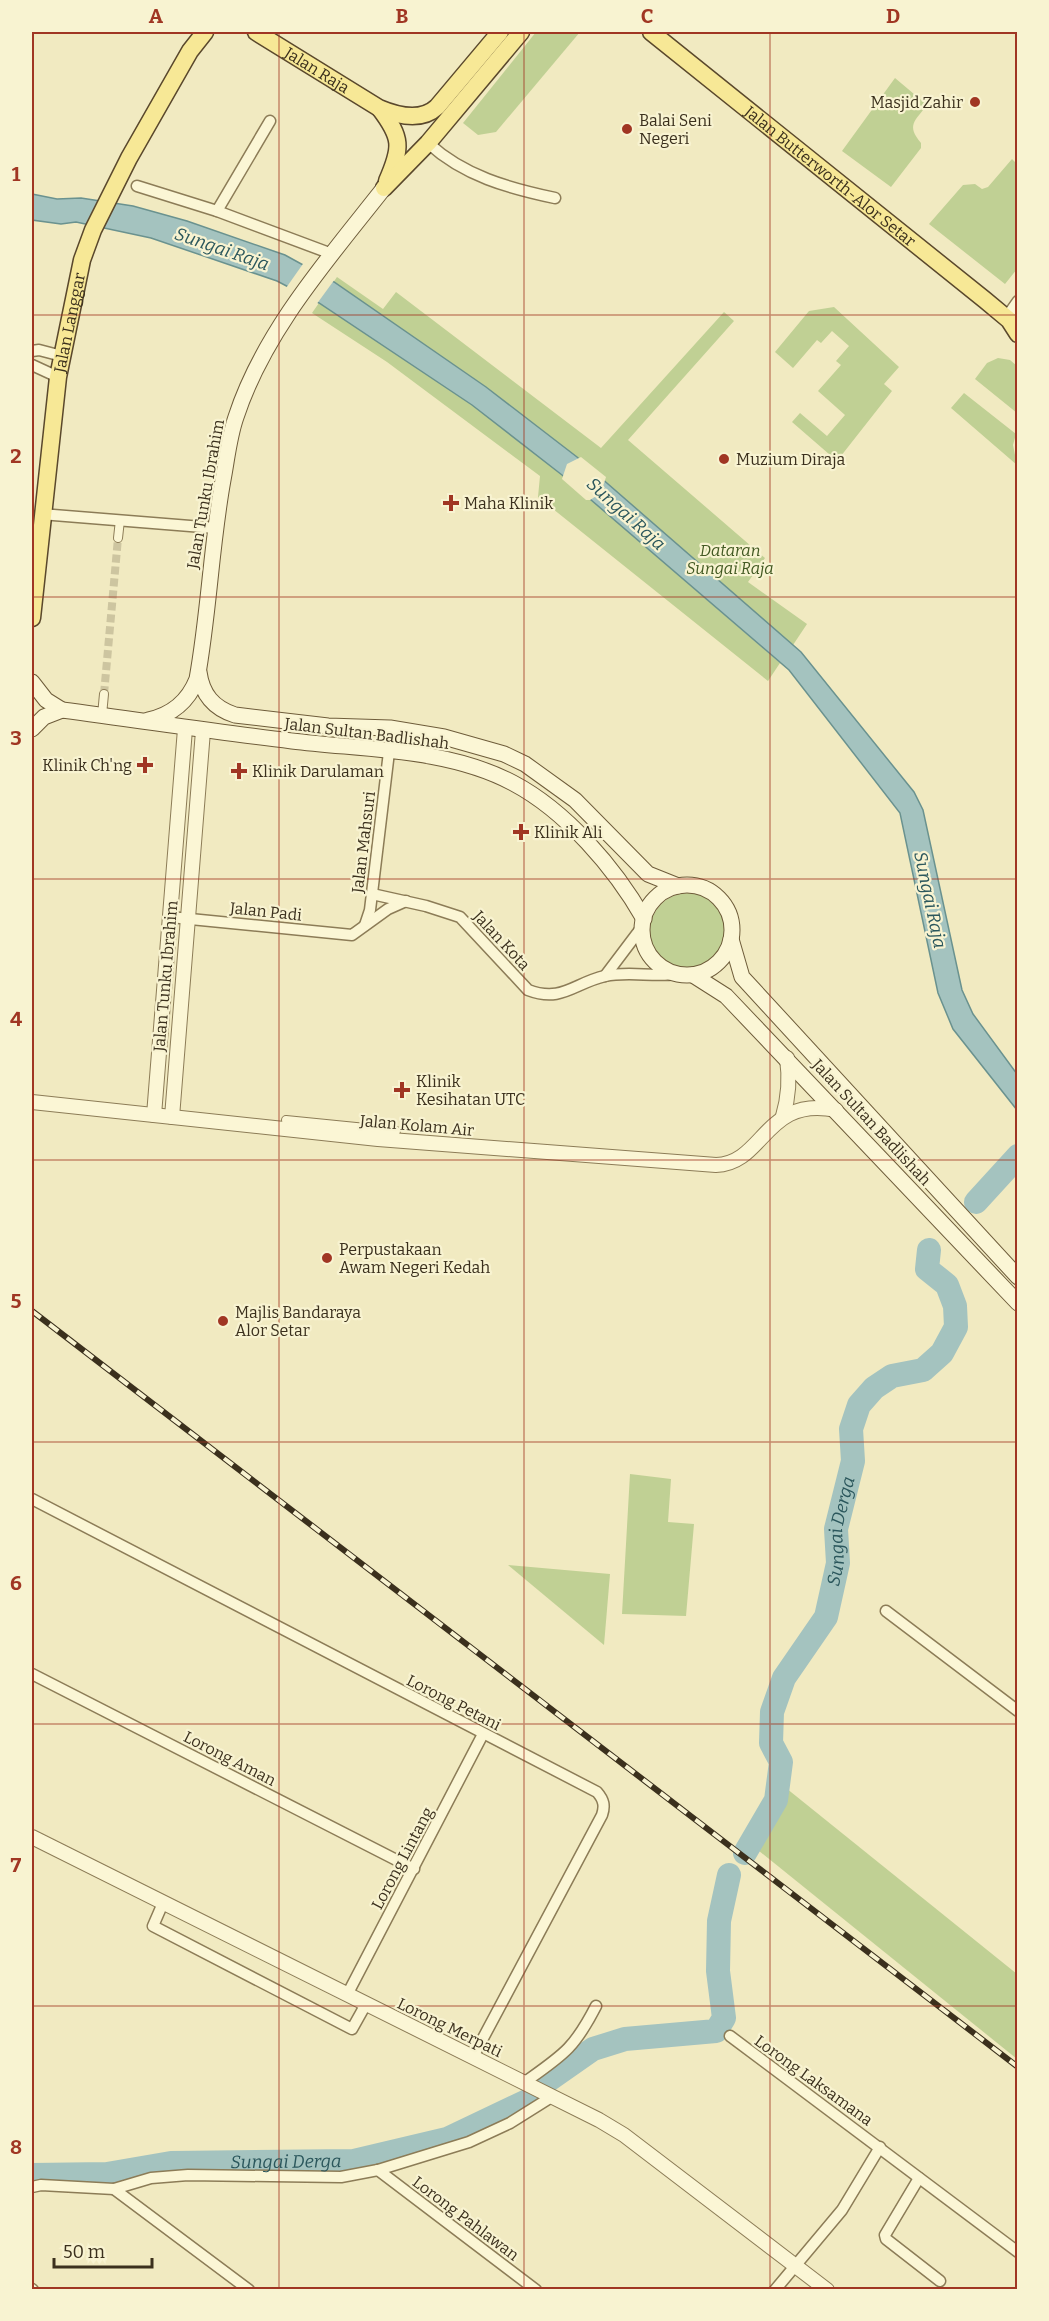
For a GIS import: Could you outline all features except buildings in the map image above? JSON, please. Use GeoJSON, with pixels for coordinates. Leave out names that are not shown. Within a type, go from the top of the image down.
{"type":"FeatureCollection","features":[{"type":"Feature","properties":{"kind":"main road","name":"Jalan Langgar"},"geometry":{"type":"LineString","coordinates":[[190,51],[196,32]]}},
{"type":"Feature","properties":{"kind":"main road","name":"Jalan Langgar"},"geometry":{"type":"LineString","coordinates":[[32,618],[41,514],[58,377],[82,260],[108,198],[190,51],[205,32]]}},
{"type":"Feature","properties":{"kind":"main road","name":"Jalan Raja"},"geometry":{"type":"LineString","coordinates":[[256,32],[379,108]]}},
{"type":"Feature","properties":{"kind":"main road"},"geometry":{"type":"LineString","coordinates":[[379,108],[405,116],[429,114],[500,32]]}},
{"type":"Feature","properties":{"kind":"main road"},"geometry":{"type":"LineString","coordinates":[[384,188],[428,143],[521,32]]}},
{"type":"Feature","properties":{"kind":"main road","name":"Jalan Butterworth-Alor Setar"},"geometry":{"type":"LineString","coordinates":[[651,32],[1012,324]]}},
{"type":"Feature","properties":{"kind":"main road"},"geometry":{"type":"LineString","coordinates":[[379,108],[395,129],[399,140],[397,157],[384,188]]}},
{"type":"Feature","properties":{"kind":"main road","name":"Jalan Tunku Ibrahim"},"geometry":{"type":"LineString","coordinates":[[198,670],[215,528],[231,435],[243,397],[268,348],[321,268],[384,188]]}},
{"type":"Feature","properties":{"kind":"main road"},"geometry":{"type":"LineString","coordinates":[[142,721],[168,714],[183,703],[194,688],[198,670]]}},
{"type":"Feature","properties":{"kind":"main road","name":"Jalan Sultan Badlishah"},"geometry":{"type":"LineString","coordinates":[[198,670],[201,685],[208,698],[219,708],[235,715],[328,726],[390,728],[444,737],[504,754],[525,764],[575,800],[648,874],[678,886]]}},
{"type":"Feature","properties":{"kind":"main road"},"geometry":{"type":"LineString","coordinates":[[32,682],[46,700],[62,710]]}},
{"type":"Feature","properties":{"kind":"main road"},"geometry":{"type":"LineString","coordinates":[[32,729],[44,717],[62,710]]}},
{"type":"Feature","properties":{"kind":"main road","name":"Jalan Sultan Badlishah"},"geometry":{"type":"LineString","coordinates":[[62,710],[185,729],[441,759],[473,767],[516,784],[543,803],[599,855],[630,894],[643,923]]}},
{"type":"Feature","properties":{"kind":"main road"},"geometry":{"type":"LineString","coordinates":[[678,886],[700,886],[715,894],[726,907],[732,923],[731,939],[718,964],[693,975],[676,974],[662,968],[651,957],[644,943],[643,923],[654,900],[665,891],[678,886]]}},
{"type":"Feature","properties":{"kind":"main road","name":"Jalan Sultan Badlishah"},"geometry":{"type":"LineString","coordinates":[[731,939],[742,976],[1017,1277]]}},
{"type":"Feature","properties":{"kind":"main road","name":"Jalan Sultan Badlishah"},"geometry":{"type":"LineString","coordinates":[[693,975],[726,996],[1017,1303]]}},
{"type":"Feature","properties":{"kind":"street"},"geometry":{"type":"LineString","coordinates":[[217,210],[270,121]]}},
{"type":"Feature","properties":{"kind":"street"},"geometry":{"type":"LineString","coordinates":[[428,143],[441,154],[495,184],[555,198]]}},
{"type":"Feature","properties":{"kind":"street"},"geometry":{"type":"LineString","coordinates":[[137,186],[217,210],[332,255]]}},
{"type":"Feature","properties":{"kind":"street"},"geometry":{"type":"LineString","coordinates":[[1012,324],[1017,300]]}},
{"type":"Feature","properties":{"kind":"street"},"geometry":{"type":"LineString","coordinates":[[32,351],[39,350],[62,356]]}},
{"type":"Feature","properties":{"kind":"street"},"geometry":{"type":"LineString","coordinates":[[32,365],[58,377]]}},
{"type":"Feature","properties":{"kind":"street"},"geometry":{"type":"LineString","coordinates":[[41,514],[215,528]]}},
{"type":"Feature","properties":{"kind":"street"},"geometry":{"type":"LineString","coordinates":[[118,538],[120,520]]}},
{"type":"Feature","properties":{"kind":"street"},"geometry":{"type":"LineString","coordinates":[[102,716],[104,694]]}},
{"type":"Feature","properties":{"kind":"street","name":"Jalan Tunku Ibrahim"},"geometry":{"type":"LineString","coordinates":[[154,1115],[185,729]]}},
{"type":"Feature","properties":{"kind":"street","name":"Jalan Tunku Ibrahim"},"geometry":{"type":"LineString","coordinates":[[172,1117],[203,731]]}},
{"type":"Feature","properties":{"kind":"street","name":"Jalan Mahsuri"},"geometry":{"type":"LineString","coordinates":[[359,932],[369,916],[389,752]]}},
{"type":"Feature","properties":{"kind":"street","name":"Jalan Kota"},"geometry":{"type":"LineString","coordinates":[[372,894],[406,901],[460,917],[528,990],[542,995],[558,995],[605,976],[656,977],[676,974]]}},
{"type":"Feature","properties":{"kind":"street"},"geometry":{"type":"LineString","coordinates":[[359,932],[380,914],[406,901]]}},
{"type":"Feature","properties":{"kind":"street","name":"Jalan Padi"},"geometry":{"type":"LineString","coordinates":[[170,917],[352,935],[359,932]]}},
{"type":"Feature","properties":{"kind":"street"},"geometry":{"type":"LineString","coordinates":[[605,976],[643,923]]}},
{"type":"Feature","properties":{"kind":"street"},"geometry":{"type":"LineString","coordinates":[[783,1116],[788,1100],[790,1079],[786,1058]]}},
{"type":"Feature","properties":{"kind":"street","name":"Jalan Kolam Air"},"geometry":{"type":"LineString","coordinates":[[32,1102],[390,1140],[716,1165],[725,1165],[737,1159],[783,1116],[810,1106],[836,1110]]}},
{"type":"Feature","properties":{"kind":"street"},"geometry":{"type":"LineString","coordinates":[[286,1120],[396,1131]]}},
{"type":"Feature","properties":{"kind":"street","name":"Lorong Petani"},"geometry":{"type":"LineString","coordinates":[[32,1499],[597,1792],[604,1803],[602,1815],[473,2057]]}},
{"type":"Feature","properties":{"kind":"street"},"geometry":{"type":"LineString","coordinates":[[886,1611],[1017,1711]]}},
{"type":"Feature","properties":{"kind":"street","name":"Lorong Aman"},"geometry":{"type":"LineString","coordinates":[[32,1674],[414,1869]]}},
{"type":"Feature","properties":{"kind":"street","name":"Lorong Lintang"},"geometry":{"type":"LineString","coordinates":[[347,1995],[483,1734]]}},
{"type":"Feature","properties":{"kind":"street","name":"Lorong Merpati"},"geometry":{"type":"LineString","coordinates":[[32,1837],[525,2082],[624,2135],[827,2289]]}},
{"type":"Feature","properties":{"kind":"street"},"geometry":{"type":"LineString","coordinates":[[163,1904],[153,1926],[352,2029],[366,2004]]}},
{"type":"Feature","properties":{"kind":"street"},"geometry":{"type":"LineString","coordinates":[[525,2082],[569,2051],[581,2035],[596,2006]]}},
{"type":"Feature","properties":{"kind":"street","name":"Lorong Laksamana"},"geometry":{"type":"LineString","coordinates":[[730,2036],[1017,2252]]}},
{"type":"Feature","properties":{"kind":"street"},"geometry":{"type":"LineString","coordinates":[[32,2187],[41,2185],[114,2189],[152,2178],[170,2176],[341,2177],[378,2170],[469,2142],[510,2123],[552,2096]]}},
{"type":"Feature","properties":{"kind":"street","name":"Lorong Laksamana"},"geometry":{"type":"LineString","coordinates":[[775,2289],[842,2210],[879,2147]]}},
{"type":"Feature","properties":{"kind":"street","name":"Lorong Pahlawan"},"geometry":{"type":"LineString","coordinates":[[378,2170],[536,2289]]}},
{"type":"Feature","properties":{"kind":"street"},"geometry":{"type":"LineString","coordinates":[[919,2178],[885,2235],[886,2239],[940,2281]]}},
{"type":"Feature","properties":{"kind":"street"},"geometry":{"type":"LineString","coordinates":[[114,2189],[249,2289]]}},
{"type":"Feature","properties":{"kind":"green space"},"geometry":{"type":"Polygon","coordinates":[[[536,32],[580,32],[496,132],[478,135],[463,123],[536,32]]]}},
{"type":"Feature","properties":{"kind":"green space"},"geometry":{"type":"Polygon","coordinates":[[[895,78],[927,105],[913,127],[921,148],[891,187],[842,151],[895,78]]]}},
{"type":"Feature","properties":{"kind":"green space"},"geometry":{"type":"Polygon","coordinates":[[[1012,159],[1017,164],[1017,269],[1005,284],[929,224],[963,185],[975,184],[982,189],[988,187],[1012,159]]]}},
{"type":"Feature","properties":{"kind":"green space","name":"Dataran Sungai Raja"},"geometry":{"type":"Polygon","coordinates":[[[337,277],[383,309],[396,292],[601,448],[724,312],[734,321],[628,440],[765,558],[748,582],[807,624],[793,645],[606,482],[591,500],[780,663],[768,681],[538,497],[540,476],[387,362],[312,313],[337,277]],[[343,289],[380,342],[472,405],[577,457],[486,387],[343,289]]]}},
{"type":"Feature","properties":{"kind":"green space"},"geometry":{"type":"Polygon","coordinates":[[[834,307],[899,367],[884,384],[892,391],[837,461],[792,422],[800,413],[827,436],[845,415],[818,391],[841,365],[836,361],[849,346],[832,331],[821,343],[817,340],[793,368],[775,352],[809,311],[834,307]]]}},
{"type":"Feature","properties":{"kind":"green space"},"geometry":{"type":"Polygon","coordinates":[[[998,358],[1010,360],[1017,366],[1017,413],[975,379],[987,363],[998,358]]]}},
{"type":"Feature","properties":{"kind":"green space"},"geometry":{"type":"Polygon","coordinates":[[[964,393],[1016,434],[1013,445],[1017,465],[951,408],[964,393]]]}},
{"type":"Feature","properties":{"kind":"green space"},"geometry":{"type":"Polygon","coordinates":[[[681,893],[695,893],[709,899],[720,910],[726,924],[723,946],[715,958],[695,969],[681,969],[667,963],[656,952],[650,938],[650,924],[656,910],[667,899],[681,893]]]}},
{"type":"Feature","properties":{"kind":"green space"},"geometry":{"type":"Polygon","coordinates":[[[630,1474],[671,1479],[668,1522],[694,1524],[686,1616],[622,1614],[630,1474]]]}},
{"type":"Feature","properties":{"kind":"green space"},"geometry":{"type":"Polygon","coordinates":[[[508,1565],[610,1574],[604,1645],[508,1565]]]}},
{"type":"Feature","properties":{"kind":"green space"},"geometry":{"type":"Polygon","coordinates":[[[786,1788],[1017,1974],[1017,2059],[753,1846],[786,1788]]]}},
{"type":"Feature","properties":{"kind":"water","name":"Sungai Raja"},"geometry":{"type":"Polygon","coordinates":[[[32,194],[57,199],[81,198],[133,206],[187,221],[285,255],[334,282],[486,387],[577,457],[801,652],[914,792],[923,810],[962,990],[973,1014],[1017,1074],[1017,1110],[953,1029],[938,993],[900,813],[789,670],[562,475],[472,405],[319,303],[277,281],[151,238],[76,222],[61,224],[32,220],[32,194]]]}},
{"type":"Feature","properties":{"kind":"pier"},"geometry":{"type":"Polygon","coordinates":[[[305,261],[335,279],[316,305],[286,288],[305,261]]]}},
{"type":"Feature","properties":{"kind":"pier"},"geometry":{"type":"Polygon","coordinates":[[[581,457],[606,477],[601,493],[590,500],[586,500],[562,479],[567,464],[581,457]]]}},
{"type":"Feature","properties":{"kind":"waterway","name":"Sungai Derga"},"geometry":{"type":"LineString","coordinates":[[976,1202],[1018,1156]]}},
{"type":"Feature","properties":{"kind":"waterway","name":"Sungai Derga"},"geometry":{"type":"LineString","coordinates":[[745,1853],[776,1800],[781,1762],[771,1743],[772,1712],[784,1678],[826,1617],[838,1563],[836,1529],[853,1461],[851,1429],[859,1405],[874,1388],[892,1376],[923,1370],[942,1353],[956,1327],[955,1306],[947,1285],[927,1269],[929,1250]]}},
{"type":"Feature","properties":{"kind":"waterway","name":"Sungai Derga"},"geometry":{"type":"LineString","coordinates":[[543,2084],[593,2049],[625,2039],[716,2031],[724,2018],[718,1971],[719,1921],[729,1875]]}},
{"type":"Feature","properties":{"kind":"waterway","name":"Sungai Derga"},"geometry":{"type":"LineString","coordinates":[[32,2175],[107,2174],[171,2163],[354,2161],[447,2139],[529,2100]]}},
{"type":"Feature","properties":{"kind":"tunnel"},"geometry":{"type":"LineString","coordinates":[[104,694],[118,538]]}},
{"type":"Feature","properties":{"kind":"railway"},"geometry":{"type":"LineString","coordinates":[[32,1311],[1018,2067]]}},
{"type":"Feature","properties":{"kind":"place","name":"Masjid Zahir"},"geometry":{"type":"Point","coordinates":[975,102]}},
{"type":"Feature","properties":{"kind":"place","name":"Balai Seni Negeri"},"geometry":{"type":"Point","coordinates":[627,129]}},
{"type":"Feature","properties":{"kind":"place","name":"Muzium Diraja"},"geometry":{"type":"Point","coordinates":[724,459]}},
{"type":"Feature","properties":{"kind":"place","name":"Maha Klinik"},"geometry":{"type":"Point","coordinates":[451,503]}},
{"type":"Feature","properties":{"kind":"place","name":"Klinik Ch'ng"},"geometry":{"type":"Point","coordinates":[145,765]}},
{"type":"Feature","properties":{"kind":"place","name":"Klinik Darulaman"},"geometry":{"type":"Point","coordinates":[239,771]}},
{"type":"Feature","properties":{"kind":"place","name":"Klinik Ali"},"geometry":{"type":"Point","coordinates":[521,832]}},
{"type":"Feature","properties":{"kind":"place","name":"Klinik Kesihatan UTC"},"geometry":{"type":"Point","coordinates":[402,1090]}},
{"type":"Feature","properties":{"kind":"place","name":"Perpustakaan Awam Negeri Kedah"},"geometry":{"type":"Point","coordinates":[327,1258]}},
{"type":"Feature","properties":{"kind":"place","name":"Majlis Bandaraya Alor Setar"},"geometry":{"type":"Point","coordinates":[223,1321]}}]}
